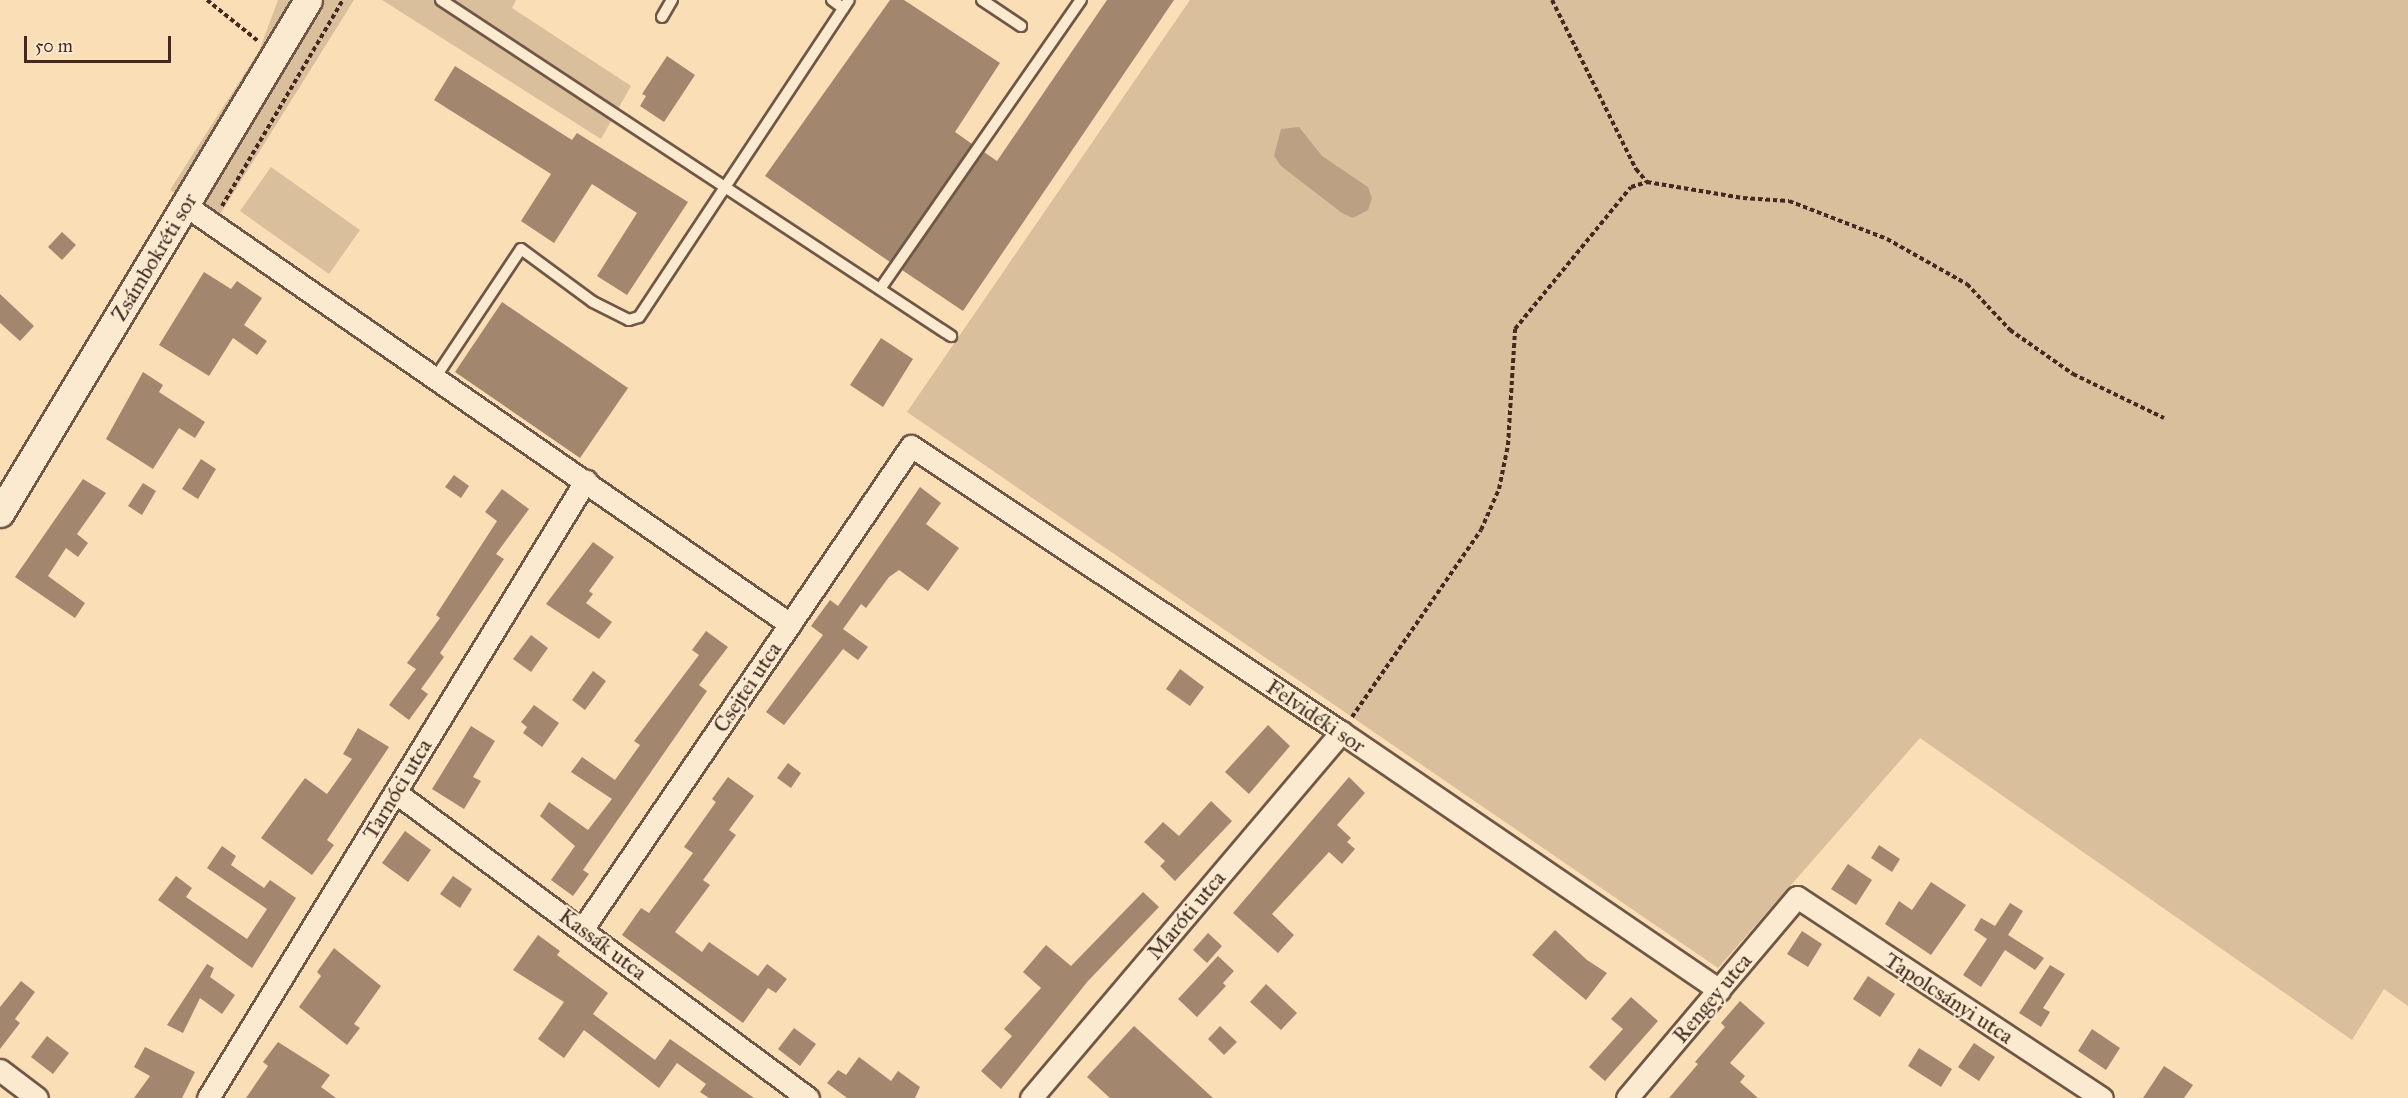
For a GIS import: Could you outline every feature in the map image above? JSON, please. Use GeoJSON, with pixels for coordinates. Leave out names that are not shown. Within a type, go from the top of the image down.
{"type":"FeatureCollection","features":[{"type":"Feature","properties":{"kind":"street","name":"Zsámbokréti sor"},"geometry":{"type":"LineString","coordinates":[[0,513],[308,0]]}},
{"type":"Feature","properties":{"kind":"street"},"geometry":{"type":"LineString","coordinates":[[185,205],[586,480],[790,624]]}},
{"type":"Feature","properties":{"kind":"street","name":"Felvidéki sor"},"geometry":{"type":"LineString","coordinates":[[911,446],[1341,732],[1719,990]]}},
{"type":"Feature","properties":{"kind":"street","name":"Csejtei utca"},"geometry":{"type":"LineString","coordinates":[[583,928],[911,446]]}},
{"type":"Feature","properties":{"kind":"street","name":"Tarnóci utca"},"geometry":{"type":"LineString","coordinates":[[208,1098],[586,480]]}},
{"type":"Feature","properties":{"kind":"street","name":"Maróti utca"},"geometry":{"type":"LineString","coordinates":[[1031,1098],[1341,732]]}},
{"type":"Feature","properties":{"kind":"street","name":"Kassák utca"},"geometry":{"type":"LineString","coordinates":[[395,792],[583,928],[808,1098]]}},
{"type":"Feature","properties":{"kind":"street","name":"Rengey utca"},"geometry":{"type":"LineString","coordinates":[[1627,1098],[1797,897]]}},
{"type":"Feature","properties":{"kind":"street","name":"Tapolcsányi utca"},"geometry":{"type":"LineString","coordinates":[[1797,897],[2102,1098]]}},
{"type":"Feature","properties":{"kind":"street"},"geometry":{"type":"LineString","coordinates":[[0,1070],[37,1098]]}},
{"type":"Feature","properties":{"kind":"lane"},"geometry":{"type":"LineString","coordinates":[[441,0],[951,336]]}},
{"type":"Feature","properties":{"kind":"lane"},"geometry":{"type":"LineString","coordinates":[[662,17],[672,0]]}},
{"type":"Feature","properties":{"kind":"lane"},"geometry":{"type":"LineString","coordinates":[[435,378],[521,249],[593,302],[629,320],[639,317],[846,4],[832,0]]}},
{"type":"Feature","properties":{"kind":"lane"},"geometry":{"type":"LineString","coordinates":[[982,0],[1021,26]]}},
{"type":"Feature","properties":{"kind":"lane"},"geometry":{"type":"LineString","coordinates":[[880,289],[1081,0]]}},
{"type":"Feature","properties":{"kind":"path"},"geometry":{"type":"LineString","coordinates":[[207,0],[275,55]]}},
{"type":"Feature","properties":{"kind":"path"},"geometry":{"type":"LineString","coordinates":[[212,222],[343,0]]}},
{"type":"Feature","properties":{"kind":"path"},"geometry":{"type":"LineString","coordinates":[[1552,0],[1636,169],[1647,182]]}},
{"type":"Feature","properties":{"kind":"path"},"geometry":{"type":"LineString","coordinates":[[1341,732],[1481,530],[1499,489],[1508,445],[1515,329],[1631,187],[1647,182],[1743,198],[1789,201],[1887,239],[1967,284],[2010,330],[2073,374],[2164,418]]}},
{"type":"Feature","properties":{"kind":"shaded area"},"geometry":{"type":"Polygon","coordinates":[[[278,0],[354,0],[219,216],[207,215],[170,190],[259,51],[278,0]]]}},
{"type":"Feature","properties":{"kind":"shaded area"},"geometry":{"type":"Polygon","coordinates":[[[382,0],[516,0],[512,8],[631,86],[601,139],[382,0]]]}},
{"type":"Feature","properties":{"kind":"shaded area"},"geometry":{"type":"Polygon","coordinates":[[[1190,0],[2408,0],[2408,1006],[2384,989],[2352,1040],[1920,738],[1718,968],[907,412],[1190,0]]]}},
{"type":"Feature","properties":{"kind":"shaded area"},"geometry":{"type":"Polygon","coordinates":[[[1299,127],[1322,156],[1368,187],[1372,198],[1368,210],[1353,218],[1342,213],[1281,166],[1274,156],[1281,129],[1299,127]]]}},
{"type":"Feature","properties":{"kind":"shaded area"},"geometry":{"type":"Polygon","coordinates":[[[271,167],[360,230],[329,274],[240,211],[271,167]]]}},
{"type":"Feature","properties":{"kind":"building"},"geometry":{"type":"Polygon","coordinates":[[[890,0],[904,0],[1000,63],[955,132],[972,144],[890,262],[765,176],[890,0]]]}},
{"type":"Feature","properties":{"kind":"building"},"geometry":{"type":"Polygon","coordinates":[[[1107,0],[1174,0],[963,311],[902,270],[984,152],[997,161],[1107,0]]]}},
{"type":"Feature","properties":{"kind":"building"},"geometry":{"type":"Polygon","coordinates":[[[667,56],[695,75],[664,122],[640,106],[646,96],[642,94],[667,56]]]}},
{"type":"Feature","properties":{"kind":"building"},"geometry":{"type":"Polygon","coordinates":[[[455,66],[572,140],[577,133],[688,202],[627,295],[597,276],[637,213],[592,184],[554,243],[521,221],[551,174],[434,100],[455,66]]]}},
{"type":"Feature","properties":{"kind":"building"},"geometry":{"type":"Polygon","coordinates":[[[62,232],[76,245],[62,260],[48,247],[62,232]]]}},
{"type":"Feature","properties":{"kind":"building"},"geometry":{"type":"Polygon","coordinates":[[[204,272],[231,289],[237,281],[262,298],[244,325],[267,341],[257,355],[233,338],[209,376],[159,345],[204,272]]]}},
{"type":"Feature","properties":{"kind":"building"},"geometry":{"type":"Polygon","coordinates":[[[0,294],[34,326],[20,341],[0,323],[0,294]]]}},
{"type":"Feature","properties":{"kind":"building"},"geometry":{"type":"Polygon","coordinates":[[[502,302],[628,388],[580,458],[455,372],[502,302]]]}},
{"type":"Feature","properties":{"kind":"building"},"geometry":{"type":"Polygon","coordinates":[[[881,338],[913,359],[883,407],[850,385],[881,338]]]}},
{"type":"Feature","properties":{"kind":"building"},"geometry":{"type":"Polygon","coordinates":[[[143,372],[163,385],[159,392],[205,422],[195,438],[179,428],[153,469],[106,439],[143,372]]]}},
{"type":"Feature","properties":{"kind":"building"},"geometry":{"type":"Polygon","coordinates":[[[201,459],[216,469],[198,499],[182,489],[201,459]]]}},
{"type":"Feature","properties":{"kind":"building"},"geometry":{"type":"Polygon","coordinates":[[[454,475],[469,486],[461,498],[445,487],[454,475]]]}},
{"type":"Feature","properties":{"kind":"building"},"geometry":{"type":"Polygon","coordinates":[[[83,479],[106,493],[77,534],[88,543],[78,557],[66,548],[48,576],[85,603],[75,618],[15,577],[83,479]]]}},
{"type":"Feature","properties":{"kind":"building"},"geometry":{"type":"Polygon","coordinates":[[[143,483],[156,491],[142,515],[128,506],[143,483]]]}},
{"type":"Feature","properties":{"kind":"building"},"geometry":{"type":"Polygon","coordinates":[[[920,487],[941,503],[926,524],[959,548],[928,591],[899,570],[889,577],[866,608],[861,604],[843,629],[868,647],[858,660],[843,649],[784,725],[766,712],[823,635],[811,626],[830,600],[838,606],[920,487]]]}},
{"type":"Feature","properties":{"kind":"building"},"geometry":{"type":"Polygon","coordinates":[[[502,489],[529,509],[496,554],[504,559],[440,653],[444,657],[421,689],[428,694],[409,720],[389,705],[416,669],[407,663],[440,618],[436,615],[497,521],[485,512],[502,489]]]}},
{"type":"Feature","properties":{"kind":"building"},"geometry":{"type":"Polygon","coordinates":[[[593,542],[614,557],[589,591],[593,594],[586,603],[612,622],[599,639],[546,604],[593,542]]]}},
{"type":"Feature","properties":{"kind":"building"},"geometry":{"type":"Polygon","coordinates":[[[706,631],[728,647],[699,685],[707,691],[583,870],[589,874],[573,896],[551,880],[575,846],[540,816],[549,802],[588,830],[612,799],[571,772],[582,757],[615,780],[640,745],[634,741],[699,655],[692,650],[706,631]]]}},
{"type":"Feature","properties":{"kind":"building"},"geometry":{"type":"Polygon","coordinates":[[[531,635],[548,648],[531,672],[513,659],[531,635]]]}},
{"type":"Feature","properties":{"kind":"building"},"geometry":{"type":"Polygon","coordinates":[[[1180,669],[1204,687],[1190,706],[1166,689],[1180,669]]]}},
{"type":"Feature","properties":{"kind":"building"},"geometry":{"type":"Polygon","coordinates":[[[593,671],[606,681],[585,710],[572,700],[593,671]]]}},
{"type":"Feature","properties":{"kind":"building"},"geometry":{"type":"Polygon","coordinates":[[[534,705],[559,723],[542,747],[523,733],[527,727],[521,722],[534,705]]]}},
{"type":"Feature","properties":{"kind":"building"},"geometry":{"type":"Polygon","coordinates":[[[1268,725],[1290,746],[1249,794],[1225,772],[1268,725]]]}},
{"type":"Feature","properties":{"kind":"building"},"geometry":{"type":"Polygon","coordinates":[[[471,726],[495,741],[473,777],[481,781],[464,809],[432,789],[471,726]]]}},
{"type":"Feature","properties":{"kind":"building"},"geometry":{"type":"Polygon","coordinates":[[[358,728],[389,747],[327,840],[334,845],[312,875],[261,838],[305,778],[327,794],[352,759],[343,754],[358,728]]]}},
{"type":"Feature","properties":{"kind":"building"},"geometry":{"type":"Polygon","coordinates":[[[788,763],[801,773],[791,788],[777,778],[788,763]]]}},
{"type":"Feature","properties":{"kind":"building"},"geometry":{"type":"Polygon","coordinates":[[[728,777],[754,796],[729,830],[736,835],[703,880],[710,885],[675,932],[702,952],[709,942],[758,976],[767,964],[787,979],[776,993],[768,988],[743,1023],[622,935],[641,908],[649,913],[693,853],[684,847],[716,802],[712,799],[728,777]]]}},
{"type":"Feature","properties":{"kind":"building"},"geometry":{"type":"Polygon","coordinates":[[[1349,777],[1365,793],[1337,825],[1351,838],[1347,842],[1355,849],[1342,864],[1329,852],[1272,914],[1294,935],[1278,953],[1233,913],[1349,777]]]}},
{"type":"Feature","properties":{"kind":"building"},"geometry":{"type":"Polygon","coordinates":[[[1211,801],[1232,821],[1175,881],[1160,866],[1165,861],[1144,842],[1163,822],[1179,836],[1211,801]]]}},
{"type":"Feature","properties":{"kind":"building"},"geometry":{"type":"Polygon","coordinates":[[[405,831],[431,850],[408,882],[382,863],[405,831]]]}},
{"type":"Feature","properties":{"kind":"building"},"geometry":{"type":"Polygon","coordinates":[[[1879,845],[1900,859],[1892,872],[1871,858],[1879,845]]]}},
{"type":"Feature","properties":{"kind":"building"},"geometry":{"type":"Polygon","coordinates":[[[222,846],[236,856],[231,865],[264,888],[270,880],[296,898],[252,968],[158,900],[176,876],[192,888],[186,897],[247,939],[267,909],[207,868],[222,846]]]}},
{"type":"Feature","properties":{"kind":"building"},"geometry":{"type":"Polygon","coordinates":[[[1848,864],[1872,880],[1856,905],[1831,889],[1848,864]]]}},
{"type":"Feature","properties":{"kind":"building"},"geometry":{"type":"Polygon","coordinates":[[[453,876],[472,889],[460,908],[440,894],[453,876]]]}},
{"type":"Feature","properties":{"kind":"building"},"geometry":{"type":"Polygon","coordinates":[[[1931,882],[1966,905],[1931,955],[1885,924],[1899,901],[1912,910],[1931,882]]]}},
{"type":"Feature","properties":{"kind":"building"},"geometry":{"type":"Polygon","coordinates":[[[1143,892],[1159,907],[1088,981],[1001,1089],[981,1071],[1012,1036],[1004,1029],[1041,988],[1023,972],[1046,945],[1071,966],[1143,892]]]}},
{"type":"Feature","properties":{"kind":"building"},"geometry":{"type":"Polygon","coordinates":[[[2010,903],[2023,911],[2008,935],[2044,958],[2035,970],[2005,950],[1981,987],[1963,975],[1987,939],[1974,930],[1981,918],[1995,926],[2010,903]]]}},
{"type":"Feature","properties":{"kind":"building"},"geometry":{"type":"Polygon","coordinates":[[[1555,930],[1587,960],[1607,973],[1586,1000],[1532,955],[1555,930]]]}},
{"type":"Feature","properties":{"kind":"building"},"geometry":{"type":"Polygon","coordinates":[[[1802,931],[1822,944],[1808,967],[1787,954],[1802,931]]]}},
{"type":"Feature","properties":{"kind":"building"},"geometry":{"type":"Polygon","coordinates":[[[1208,933],[1222,946],[1207,963],[1193,950],[1208,933]]]}},
{"type":"Feature","properties":{"kind":"building"},"geometry":{"type":"Polygon","coordinates":[[[538,935],[560,951],[557,955],[608,993],[593,1014],[655,1060],[670,1039],[754,1098],[709,1098],[700,1092],[706,1084],[677,1063],[659,1088],[584,1030],[564,1058],[538,1039],[564,1002],[513,970],[538,935]]]}},
{"type":"Feature","properties":{"kind":"building"},"geometry":{"type":"Polygon","coordinates":[[[334,948],[381,986],[354,1024],[360,1028],[347,1045],[299,1007],[321,976],[317,972],[334,948]]]}},
{"type":"Feature","properties":{"kind":"building"},"geometry":{"type":"Polygon","coordinates":[[[1218,956],[1234,971],[1223,983],[1226,986],[1197,1017],[1178,999],[1218,956]]]}},
{"type":"Feature","properties":{"kind":"building"},"geometry":{"type":"Polygon","coordinates":[[[207,964],[214,968],[210,977],[235,995],[222,1014],[200,998],[183,1033],[167,1025],[207,964]]]}},
{"type":"Feature","properties":{"kind":"building"},"geometry":{"type":"Polygon","coordinates":[[[2050,965],[2065,974],[2043,1008],[2050,1012],[2041,1027],[2019,1013],[2050,965]]]}},
{"type":"Feature","properties":{"kind":"building"},"geometry":{"type":"Polygon","coordinates":[[[1868,976],[1895,994],[1880,1017],[1853,999],[1868,976]]]}},
{"type":"Feature","properties":{"kind":"building"},"geometry":{"type":"Polygon","coordinates":[[[21,981],[35,992],[15,1019],[20,1023],[0,1049],[0,1007],[21,981]]]}},
{"type":"Feature","properties":{"kind":"building"},"geometry":{"type":"Polygon","coordinates":[[[1266,984],[1297,1013],[1281,1030],[1250,1002],[1266,984]]]}},
{"type":"Feature","properties":{"kind":"building"},"geometry":{"type":"Polygon","coordinates":[[[1631,997],[1658,1021],[1605,1081],[1589,1067],[1623,1029],[1611,1019],[1631,997]]]}},
{"type":"Feature","properties":{"kind":"building"},"geometry":{"type":"Polygon","coordinates":[[[1740,1001],[1765,1023],[1730,1063],[1745,1076],[1740,1082],[1758,1098],[1669,1098],[1698,1064],[1695,1062],[1725,1027],[1721,1023],[1740,1001]]]}},
{"type":"Feature","properties":{"kind":"building"},"geometry":{"type":"Polygon","coordinates":[[[1134,1026],[1213,1098],[1110,1098],[1087,1077],[1134,1026]]]}},
{"type":"Feature","properties":{"kind":"building"},"geometry":{"type":"Polygon","coordinates":[[[1220,1026],[1237,1042],[1224,1055],[1208,1039],[1220,1026]]]}},
{"type":"Feature","properties":{"kind":"building"},"geometry":{"type":"Polygon","coordinates":[[[794,1028],[816,1044],[800,1066],[778,1049],[794,1028]]]}},
{"type":"Feature","properties":{"kind":"building"},"geometry":{"type":"Polygon","coordinates":[[[2092,1029],[2120,1048],[2106,1070],[2078,1051],[2092,1029]]]}},
{"type":"Feature","properties":{"kind":"building"},"geometry":{"type":"Polygon","coordinates":[[[47,1036],[69,1053],[53,1074],[31,1057],[47,1036]]]}},
{"type":"Feature","properties":{"kind":"building"},"geometry":{"type":"Polygon","coordinates":[[[278,1042],[330,1075],[321,1087],[336,1098],[246,1098],[268,1066],[263,1062],[278,1042]]]}},
{"type":"Feature","properties":{"kind":"building"},"geometry":{"type":"Polygon","coordinates":[[[1974,1043],[1995,1057],[1979,1081],[1958,1067],[1974,1043]]]}},
{"type":"Feature","properties":{"kind":"building"},"geometry":{"type":"Polygon","coordinates":[[[145,1047],[195,1072],[182,1098],[134,1098],[150,1076],[134,1067],[145,1047]]]}},
{"type":"Feature","properties":{"kind":"building"},"geometry":{"type":"Polygon","coordinates":[[[1919,1048],[1952,1069],[1941,1087],[1908,1066],[1919,1048]]]}},
{"type":"Feature","properties":{"kind":"building"},"geometry":{"type":"Polygon","coordinates":[[[859,1057],[891,1081],[898,1071],[920,1087],[915,1098],[847,1098],[827,1083],[838,1070],[846,1075],[859,1057]]]}},
{"type":"Feature","properties":{"kind":"building"},"geometry":{"type":"Polygon","coordinates":[[[2164,1066],[2193,1085],[2184,1098],[2143,1098],[2164,1066]]]}}]}
